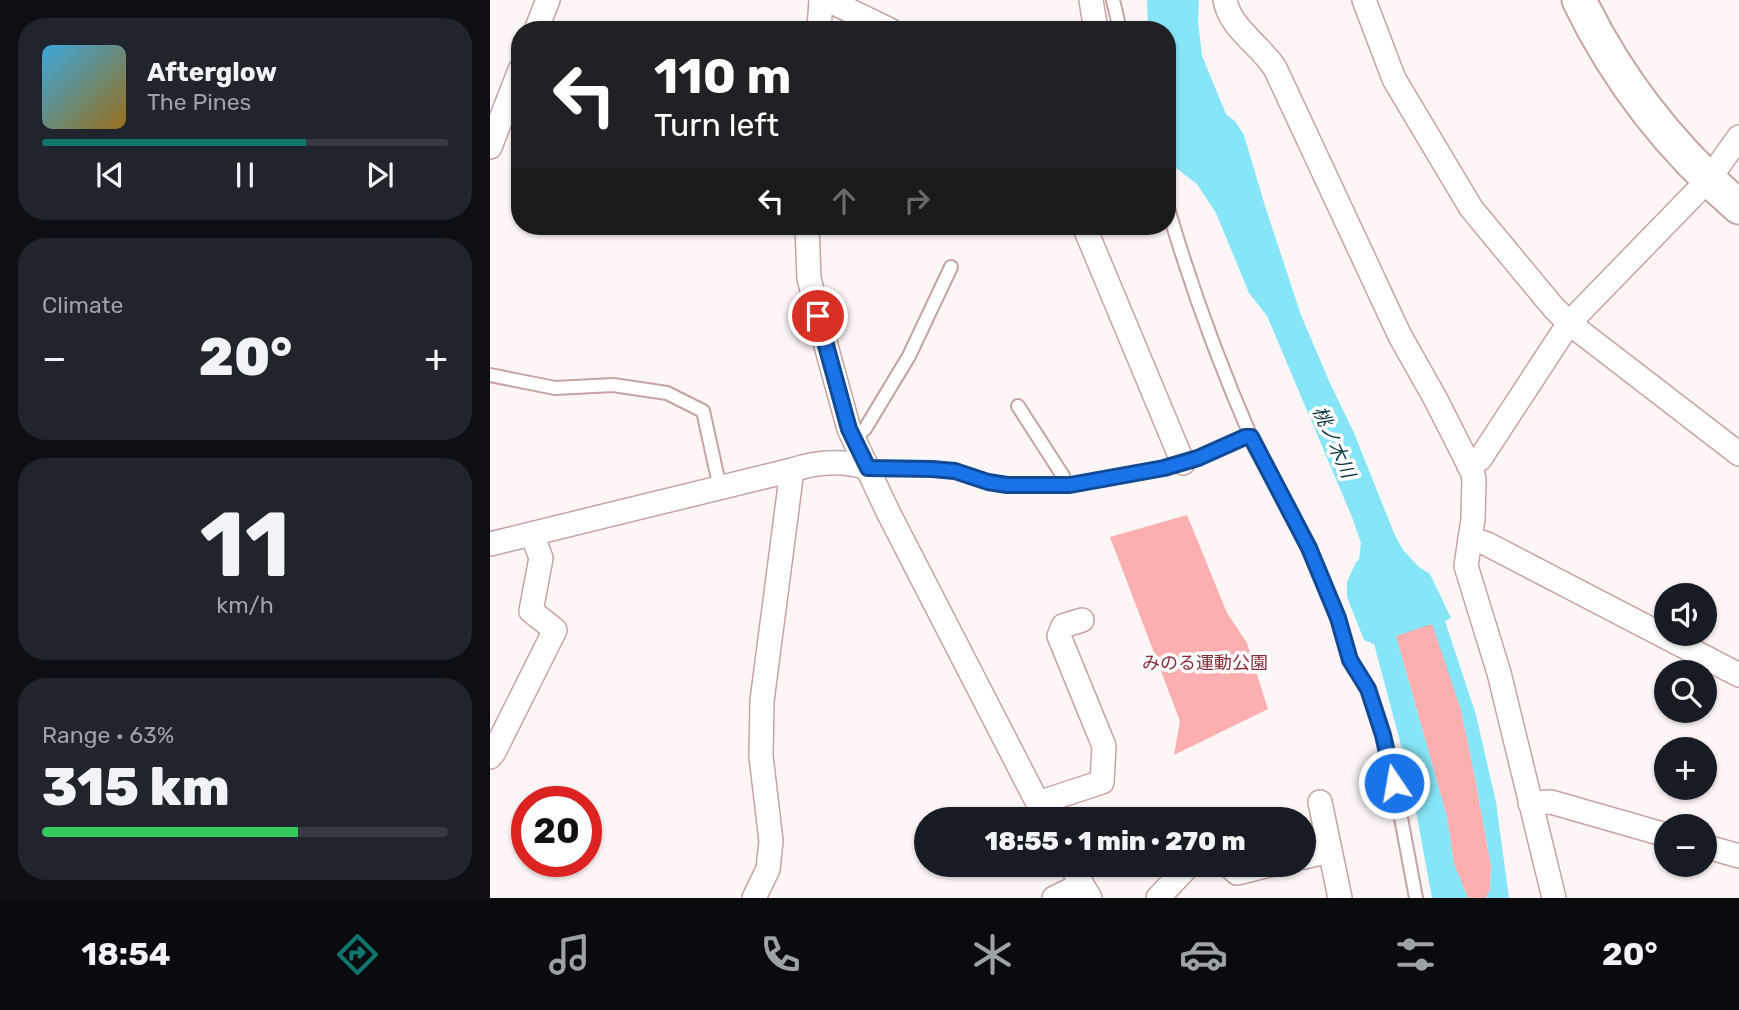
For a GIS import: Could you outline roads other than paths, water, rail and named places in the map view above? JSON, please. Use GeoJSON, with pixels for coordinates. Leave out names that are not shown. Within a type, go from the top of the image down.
{"type":"FeatureCollection","features":[{"type":"Feature","properties":{"kind":"street"},"geometry":{"type":"LineString","coordinates":[[1091,0],[1094,21]]}},
{"type":"Feature","properties":{"kind":"street"},"geometry":{"type":"LineString","coordinates":[[1225,0],[1232,20],[1275,68],[1400,336],[1435,398],[1474,479],[1466,566],[1499,673],[1554,898]]}},
{"type":"Feature","properties":{"kind":"street"},"geometry":{"type":"LineString","coordinates":[[1364,0],[1394,79],[1471,208],[1569,323],[1739,454]]}},
{"type":"Feature","properties":{"kind":"street"},"geometry":{"type":"LineString","coordinates":[[1579,0],[1608,53],[1666,134],[1709,180],[1739,207]]}},
{"type":"Feature","properties":{"kind":"street"},"geometry":{"type":"LineString","coordinates":[[820,21],[821,1],[834,3],[871,21]]}},
{"type":"Feature","properties":{"kind":"street"},"geometry":{"type":"LineString","coordinates":[[538,21],[541,2]]}},
{"type":"Feature","properties":{"kind":"street"},"geometry":{"type":"LineString","coordinates":[[490,147],[511,93]]}},
{"type":"Feature","properties":{"kind":"street"},"geometry":{"type":"LineString","coordinates":[[1469,466],[1480,459],[1569,323],[1709,180],[1739,137]]}},
{"type":"Feature","properties":{"kind":"street"},"geometry":{"type":"LineString","coordinates":[[807,235],[809,278],[849,429],[951,638],[1040,807]]}},
{"type":"Feature","properties":{"kind":"street"},"geometry":{"type":"LineString","coordinates":[[1088,235],[1183,463]]}},
{"type":"Feature","properties":{"kind":"street"},"geometry":{"type":"LineString","coordinates":[[490,544],[807,465],[854,464],[868,468]]}},
{"type":"Feature","properties":{"kind":"street"},"geometry":{"type":"LineString","coordinates":[[754,898],[768,869],[771,841],[761,756],[762,701],[792,470]]}},
{"type":"Feature","properties":{"kind":"street"},"geometry":{"type":"LineString","coordinates":[[490,757],[555,630],[531,611],[541,558],[532,534]]}},
{"type":"Feature","properties":{"kind":"street"},"geometry":{"type":"LineString","coordinates":[[1470,538],[1487,544],[1739,675]]}},
{"type":"Feature","properties":{"kind":"street"},"geometry":{"type":"LineString","coordinates":[[1050,807],[1102,782],[1104,746],[1059,636],[1063,626],[1082,620]]}},
{"type":"Feature","properties":{"kind":"street"},"geometry":{"type":"LineString","coordinates":[[1320,802],[1340,898]]}},
{"type":"Feature","properties":{"kind":"street"},"geometry":{"type":"LineString","coordinates":[[1530,803],[1551,802],[1654,832]]}},
{"type":"Feature","properties":{"kind":"street"},"geometry":{"type":"LineString","coordinates":[[1717,850],[1739,856]]}},
{"type":"Feature","properties":{"kind":"street"},"geometry":{"type":"LineString","coordinates":[[1316,854],[1330,851]]}},
{"type":"Feature","properties":{"kind":"street"},"geometry":{"type":"LineString","coordinates":[[1158,898],[1178,877]]}},
{"type":"Feature","properties":{"kind":"street"},"geometry":{"type":"LineString","coordinates":[[1054,898],[1080,882]]}},
{"type":"Feature","properties":{"kind":"lane"},"geometry":{"type":"LineString","coordinates":[[1114,0],[1118,21]]}},
{"type":"Feature","properties":{"kind":"lane"},"geometry":{"type":"LineString","coordinates":[[1176,235],[1211,338],[1251,437],[1309,548],[1338,618],[1350,660],[1368,689],[1383,735],[1416,898]]}},
{"type":"Feature","properties":{"kind":"lane"},"geometry":{"type":"LineString","coordinates":[[853,438],[865,429],[909,356],[951,267]]}},
{"type":"Feature","properties":{"kind":"lane"},"geometry":{"type":"LineString","coordinates":[[490,375],[555,388],[613,385],[667,393],[704,411],[720,488]]}},
{"type":"Feature","properties":{"kind":"lane"},"geometry":{"type":"LineString","coordinates":[[1018,406],[1063,476],[1063,485]]}},
{"type":"Feature","properties":{"kind":"lane"},"geometry":{"type":"LineString","coordinates":[[868,468],[955,471],[1007,485],[1063,485],[1164,468],[1251,437]]}},
{"type":"Feature","properties":{"kind":"water","name":"桃ノ木川"},"geometry":{"type":"Polygon","coordinates":[[[1147,0],[1199,0],[1198,21],[1202,56],[1226,114],[1235,121],[1244,135],[1301,315],[1354,433],[1394,533],[1403,550],[1430,574],[1451,618],[1445,621],[1476,715],[1496,802],[1509,898],[1486,898],[1490,890],[1491,866],[1475,777],[1461,710],[1432,624],[1396,636],[1447,817],[1454,864],[1468,898],[1432,898],[1410,779],[1374,644],[1364,640],[1347,597],[1347,582],[1359,560],[1361,543],[1267,316],[1249,293],[1216,213],[1197,184],[1176,168],[1176,21],[1148,21],[1147,0]]]}},
{"type":"Feature","properties":{"kind":"park label","name":"みのる運動公園"},"geometry":{"type":"Point","coordinates":[1205,663]}}]}
